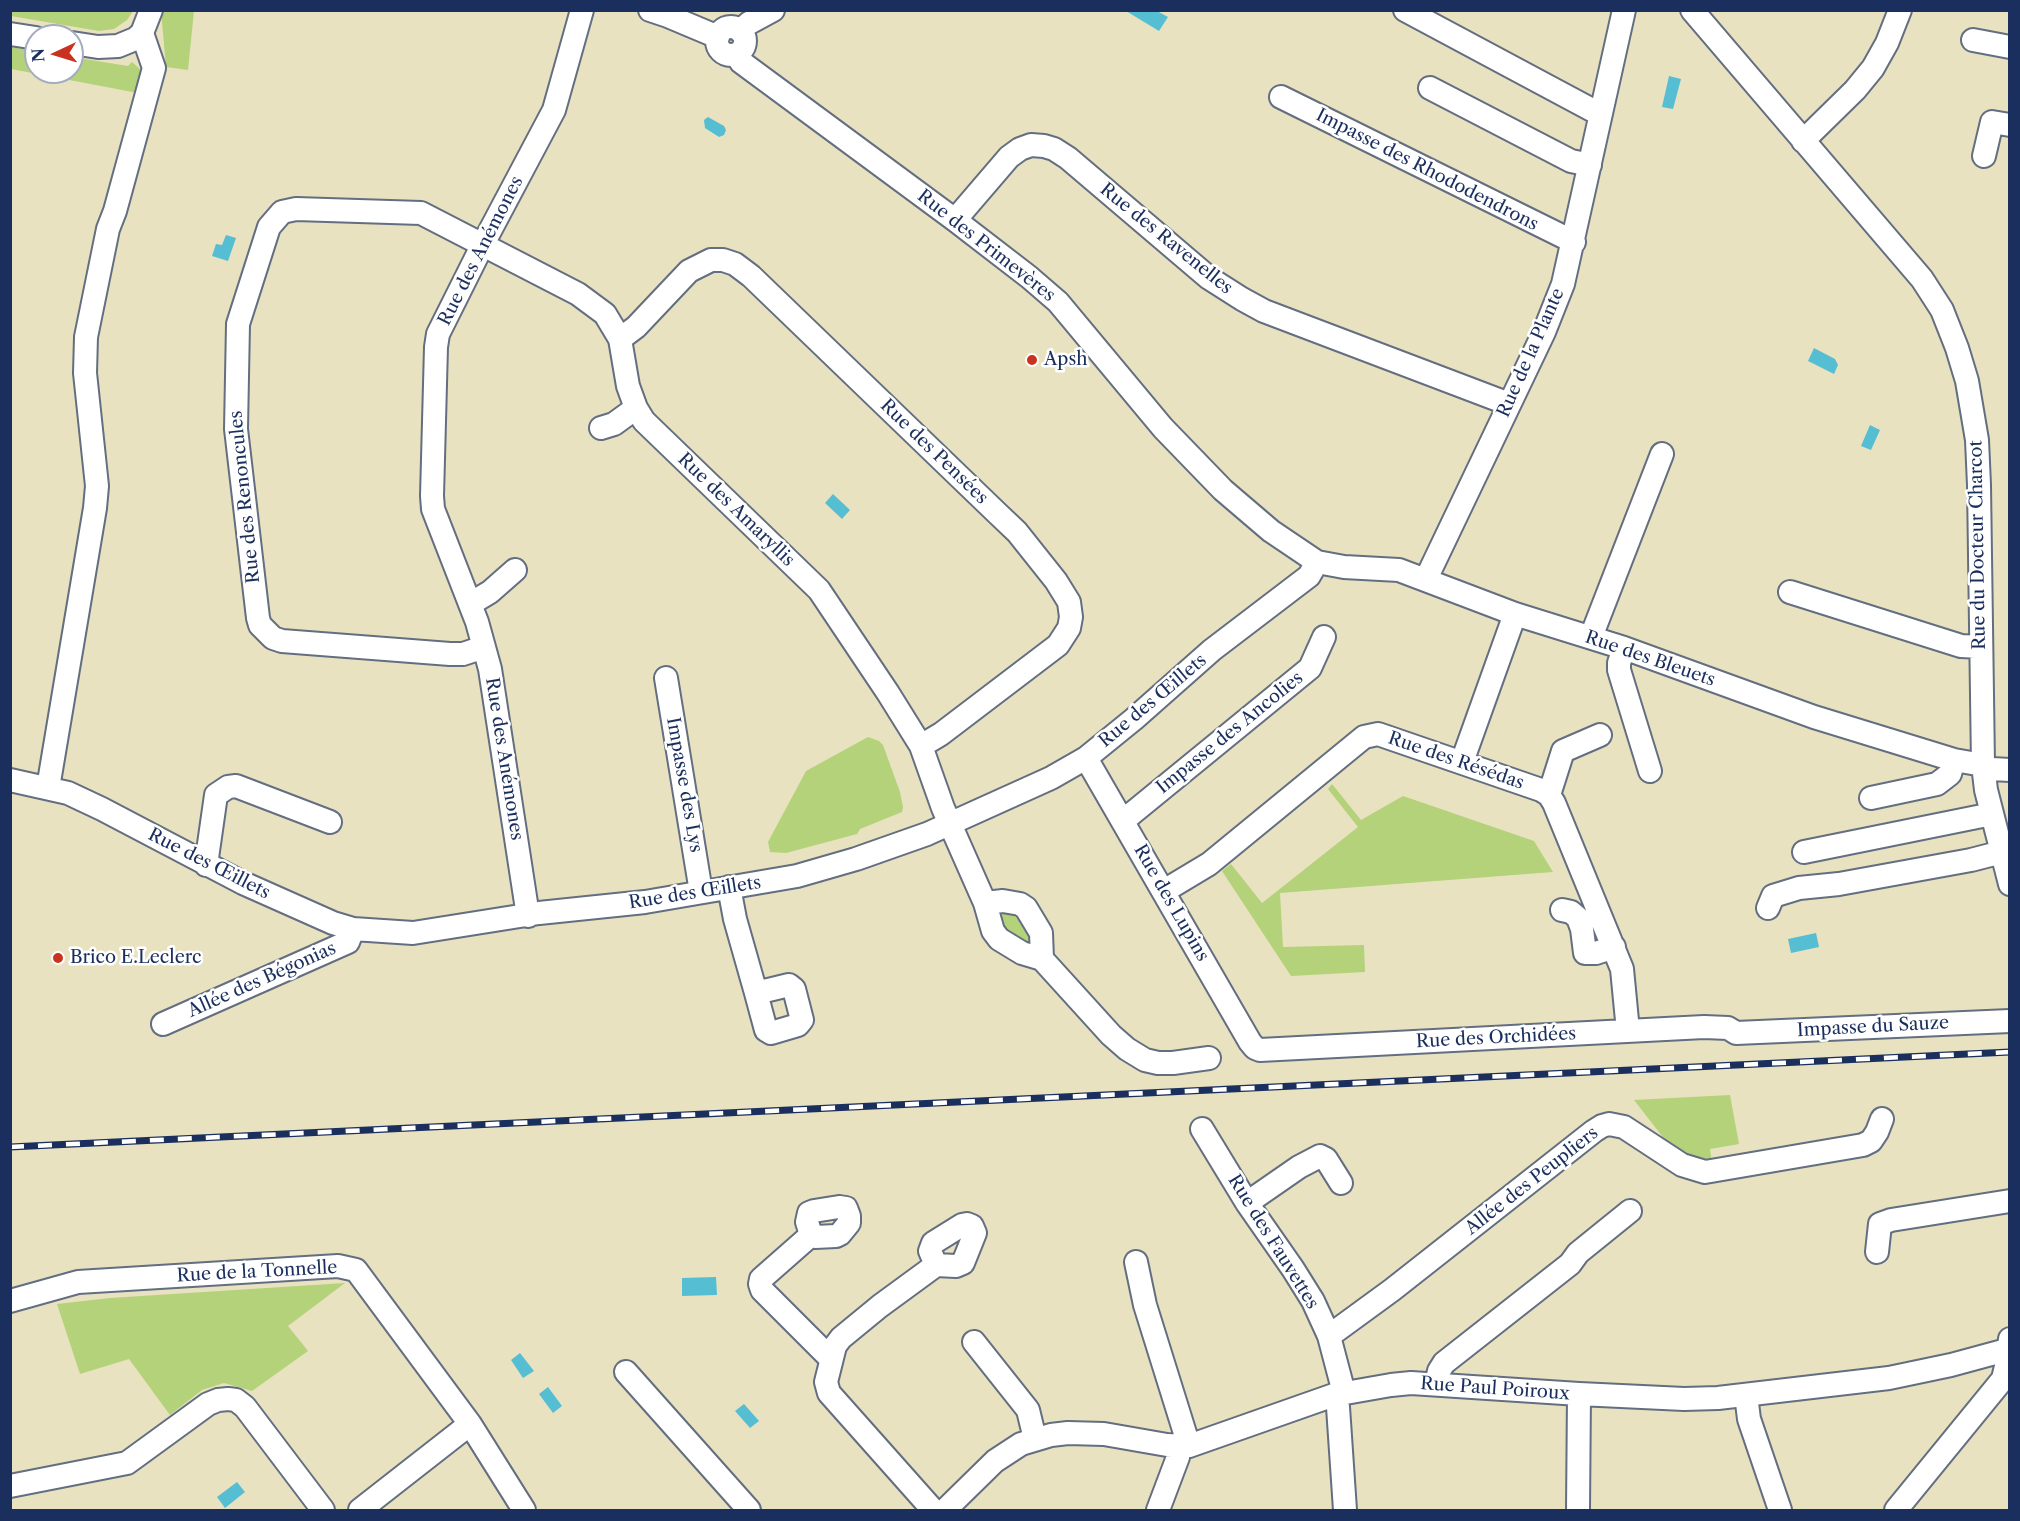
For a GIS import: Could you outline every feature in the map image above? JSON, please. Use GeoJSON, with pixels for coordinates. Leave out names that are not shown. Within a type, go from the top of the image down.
{"type":"FeatureCollection","features":[{"type":"Feature","properties":{"kind":"street"},"geometry":{"type":"LineString","coordinates":[[84,45],[118,46],[135,39],[142,33],[151,10]]}},
{"type":"Feature","properties":{"kind":"street","name":"Rue des Anémones"},"geometry":{"type":"LineString","coordinates":[[528,916],[490,669],[470,604],[433,509],[435,359],[438,334],[554,110],[582,10]]}},
{"type":"Feature","properties":{"kind":"street"},"geometry":{"type":"LineString","coordinates":[[650,10],[718,37]]}},
{"type":"Feature","properties":{"kind":"street"},"geometry":{"type":"LineString","coordinates":[[740,31],[749,23],[773,10]]}},
{"type":"Feature","properties":{"kind":"street"},"geometry":{"type":"LineString","coordinates":[[1405,10],[1592,110],[1601,112]]}},
{"type":"Feature","properties":{"kind":"street","name":"Rue de la Plante"},"geometry":{"type":"LineString","coordinates":[[1426,579],[1544,332],[1563,284],[1624,10]]}},
{"type":"Feature","properties":{"kind":"street","name":"Rue du Docteur Charcot"},"geometry":{"type":"LineString","coordinates":[[1692,10],[1922,279],[1942,310],[1957,348],[1967,381],[1977,440],[1983,765],[1992,814],[2010,884]]}},
{"type":"Feature","properties":{"kind":"street"},"geometry":{"type":"LineString","coordinates":[[1803,141],[1855,90],[1873,68],[1887,43],[1900,10]]}},
{"type":"Feature","properties":{"kind":"street"},"geometry":{"type":"LineString","coordinates":[[727,28],[736,28],[740,31],[745,42],[742,50],[729,55],[721,50],[717,42],[718,37],[727,28]]}},
{"type":"Feature","properties":{"kind":"street"},"geometry":{"type":"LineString","coordinates":[[48,788],[97,486],[84,374],[86,337],[108,229],[154,68],[142,33]]}},
{"type":"Feature","properties":{"kind":"street"},"geometry":{"type":"LineString","coordinates":[[1973,40],[2010,47]]}},
{"type":"Feature","properties":{"kind":"street","name":"Rue des Primevères"},"geometry":{"type":"LineString","coordinates":[[736,54],[741,62],[1029,277],[1058,303],[1163,428],[1223,490],[1271,531],[1317,562]]}},
{"type":"Feature","properties":{"kind":"street"},"geometry":{"type":"LineString","coordinates":[[1430,88],[1570,161],[1590,165]]}},
{"type":"Feature","properties":{"kind":"street","name":"Impasse des Rhododendrons"},"geometry":{"type":"LineString","coordinates":[[1281,97],[1574,242]]}},
{"type":"Feature","properties":{"kind":"street"},"geometry":{"type":"LineString","coordinates":[[1984,156],[1992,122],[2010,125]]}},
{"type":"Feature","properties":{"kind":"street","name":"Rue des Ravenelles"},"geometry":{"type":"LineString","coordinates":[[955,220],[1015,153],[1031,145],[1054,149],[1068,158],[1209,278],[1264,311],[1509,404]]}},
{"type":"Feature","properties":{"kind":"street","name":"Rue des Renoncules"},"geometry":{"type":"LineString","coordinates":[[483,244],[421,213],[296,209],[277,216],[269,227],[240,315],[235,410],[258,618],[267,633],[282,641],[450,654],[463,654],[484,647]]}},
{"type":"Feature","properties":{"kind":"street","name":"Rue des Amaryllis"},"geometry":{"type":"LineString","coordinates":[[483,244],[578,294],[605,314],[620,339],[628,386],[636,408],[652,431],[819,590],[921,746],[950,823],[985,903],[993,931],[999,939],[1022,953],[1042,959]]}},
{"type":"Feature","properties":{"kind":"street","name":"Rue des Pensées"},"geometry":{"type":"LineString","coordinates":[[620,339],[636,327],[688,271],[711,260],[723,260],[735,264],[751,276],[998,513],[1017,532],[1056,581],[1069,602],[1071,617],[1069,628],[1058,645],[941,734],[921,746]]}},
{"type":"Feature","properties":{"kind":"street"},"geometry":{"type":"LineString","coordinates":[[601,428],[614,423],[636,408]]}},
{"type":"Feature","properties":{"kind":"street"},"geometry":{"type":"LineString","coordinates":[[1591,637],[1662,454]]}},
{"type":"Feature","properties":{"kind":"street","name":"Rue des Œillets"},"geometry":{"type":"LineString","coordinates":[[10,780],[68,794],[102,809],[206,865],[318,917],[353,929],[413,933],[645,902],[796,876],[917,838],[1051,778],[1086,758],[1212,650],[1309,576],[1317,562]]}},
{"type":"Feature","properties":{"kind":"street","name":"Rue des Bleuets"},"geometry":{"type":"LineString","coordinates":[[1317,562],[1344,567],[1399,570],[1476,601],[1550,627],[1624,648],[1814,717],[1899,741],[1954,760],[1983,765],[1992,769],[2010,770]]}},
{"type":"Feature","properties":{"kind":"street"},"geometry":{"type":"LineString","coordinates":[[470,604],[489,592],[515,570]]}},
{"type":"Feature","properties":{"kind":"street"},"geometry":{"type":"LineString","coordinates":[[1790,592],[1961,646],[1981,646]]}},
{"type":"Feature","properties":{"kind":"street"},"geometry":{"type":"LineString","coordinates":[[1461,762],[1515,614]]}},
{"type":"Feature","properties":{"kind":"street","name":"Impasse des Ancolies"},"geometry":{"type":"LineString","coordinates":[[1124,820],[1310,668],[1324,637]]}},
{"type":"Feature","properties":{"kind":"street"},"geometry":{"type":"LineString","coordinates":[[1624,648],[1619,670],[1650,771]]}},
{"type":"Feature","properties":{"kind":"street","name":"Impasse des Lys"},"geometry":{"type":"LineString","coordinates":[[666,678],[701,892]]}},
{"type":"Feature","properties":{"kind":"street","name":"Rue des Résédas"},"geometry":{"type":"LineString","coordinates":[[1164,891],[1209,864],[1364,736],[1378,734],[1541,790],[1549,795]]}},
{"type":"Feature","properties":{"kind":"street"},"geometry":{"type":"LineString","coordinates":[[1600,735],[1563,751],[1549,795],[1622,969],[1628,1031]]}},
{"type":"Feature","properties":{"kind":"street","name":"Rue des Lupins"},"geometry":{"type":"LineString","coordinates":[[1086,758],[1256,1048]]}},
{"type":"Feature","properties":{"kind":"street"},"geometry":{"type":"LineString","coordinates":[[1870,798],[1937,784],[1950,774],[1954,760]]}},
{"type":"Feature","properties":{"kind":"street"},"geometry":{"type":"LineString","coordinates":[[206,865],[216,795],[228,788],[236,786],[330,822]]}},
{"type":"Feature","properties":{"kind":"street"},"geometry":{"type":"LineString","coordinates":[[1804,852],[1992,814]]}},
{"type":"Feature","properties":{"kind":"street"},"geometry":{"type":"LineString","coordinates":[[1768,908],[1773,896],[1798,888],[1839,884],[1971,860],[2002,852]]}},
{"type":"Feature","properties":{"kind":"street"},"geometry":{"type":"LineString","coordinates":[[729,887],[735,919],[756,993]]}},
{"type":"Feature","properties":{"kind":"street"},"geometry":{"type":"LineString","coordinates":[[985,903],[1003,901],[1020,904],[1026,908],[1041,933],[1042,959],[1111,1035],[1127,1049],[1145,1060],[1158,1063],[1209,1058]]}},
{"type":"Feature","properties":{"kind":"street"},"geometry":{"type":"LineString","coordinates":[[1562,910],[1571,912],[1578,918],[1585,953],[1614,947]]}},
{"type":"Feature","properties":{"kind":"street","name":"Allée des Bégonias"},"geometry":{"type":"LineString","coordinates":[[163,1024],[348,942],[353,929]]}},
{"type":"Feature","properties":{"kind":"street","name":"Impasse du Sauze"},"geometry":{"type":"LineString","coordinates":[[1736,1033],[2010,1021]]}},
{"type":"Feature","properties":{"kind":"street","name":"Rue des Orchidées"},"geometry":{"type":"LineString","coordinates":[[1256,1048],[1265,1051],[1720,1027],[1728,1028],[1736,1033]]}},
{"type":"Feature","properties":{"kind":"street","name":"Allée des Peupliers"},"geometry":{"type":"LineString","coordinates":[[1329,1336],[1392,1290],[1602,1126],[1609,1124],[1624,1127],[1682,1165],[1705,1172],[1863,1145],[1870,1141],[1877,1132],[1882,1119]]}},
{"type":"Feature","properties":{"kind":"street","name":"Rue des Fauvettes"},"geometry":{"type":"LineString","coordinates":[[1202,1129],[1247,1203],[1313,1301],[1329,1336],[1339,1394],[1345,1510]]}},
{"type":"Feature","properties":{"kind":"street"},"geometry":{"type":"LineString","coordinates":[[1247,1203],[1299,1167],[1320,1156],[1326,1158],[1341,1183]]}},
{"type":"Feature","properties":{"kind":"street"},"geometry":{"type":"LineString","coordinates":[[1877,1252],[1880,1224],[1891,1220],[2010,1202]]}},
{"type":"Feature","properties":{"kind":"street"},"geometry":{"type":"LineString","coordinates":[[1436,1384],[1439,1371],[1444,1363],[1570,1264],[1578,1252],[1630,1211]]}},
{"type":"Feature","properties":{"kind":"street"},"geometry":{"type":"LineString","coordinates":[[811,1235],[761,1279],[760,1284],[762,1290],[831,1359]]}},
{"type":"Feature","properties":{"kind":"street"},"geometry":{"type":"LineString","coordinates":[[1136,1262],[1145,1305],[1184,1446],[1158,1510]]}},
{"type":"Feature","properties":{"kind":"street"},"geometry":{"type":"LineString","coordinates":[[933,1510],[829,1393],[826,1382],[835,1346],[841,1338],[936,1265]]}},
{"type":"Feature","properties":{"kind":"street","name":"Rue de la Tonnelle"},"geometry":{"type":"LineString","coordinates":[[10,1301],[78,1282],[338,1266],[356,1270],[470,1424],[524,1510]]}},
{"type":"Feature","properties":{"kind":"street"},"geometry":{"type":"LineString","coordinates":[[974,1342],[1028,1410],[1035,1439]]}},
{"type":"Feature","properties":{"kind":"street"},"geometry":{"type":"LineString","coordinates":[[1896,1510],[2003,1379],[2009,1346]]}},
{"type":"Feature","properties":{"kind":"street","name":"Rue Paul Poiroux"},"geometry":{"type":"LineString","coordinates":[[945,1510],[994,1461],[1021,1444],[1068,1433],[1184,1446],[1339,1394],[1410,1383],[1684,1399],[1746,1395],[1889,1378],[1951,1365],[2009,1346]]}},
{"type":"Feature","properties":{"kind":"street"},"geometry":{"type":"LineString","coordinates":[[626,1372],[749,1510]]}},
{"type":"Feature","properties":{"kind":"street"},"geometry":{"type":"LineString","coordinates":[[1578,1510],[1579,1394]]}},
{"type":"Feature","properties":{"kind":"street"},"geometry":{"type":"LineString","coordinates":[[1746,1395],[1749,1419],[1780,1510]]}},
{"type":"Feature","properties":{"kind":"street"},"geometry":{"type":"LineString","coordinates":[[10,1486],[127,1463],[208,1404],[228,1399],[236,1400],[245,1407],[323,1510]]}},
{"type":"Feature","properties":{"kind":"street"},"geometry":{"type":"LineString","coordinates":[[360,1510],[470,1424]]}},
{"type":"Feature","properties":{"kind":"green space"},"geometry":{"type":"Polygon","coordinates":[[[11,10],[133,11],[127,20],[114,29],[99,31],[84,28],[84,24],[58,24],[11,16],[11,10]]]}},
{"type":"Feature","properties":{"kind":"green space"},"geometry":{"type":"Polygon","coordinates":[[[161,11],[194,11],[188,70],[166,67],[161,11]]]}},
{"type":"Feature","properties":{"kind":"green space"},"geometry":{"type":"Polygon","coordinates":[[[10,47],[24,49],[24,71],[11,69],[10,47]]]}},
{"type":"Feature","properties":{"kind":"green space"},"geometry":{"type":"Polygon","coordinates":[[[84,59],[128,66],[132,62],[141,70],[143,76],[138,93],[84,83],[84,59]]]}},
{"type":"Feature","properties":{"kind":"green space"},"geometry":{"type":"Polygon","coordinates":[[[868,737],[883,745],[900,792],[902,812],[860,829],[857,834],[786,853],[770,852],[768,842],[806,771],[868,737]]]}},
{"type":"Feature","properties":{"kind":"green space"},"geometry":{"type":"Polygon","coordinates":[[[1332,784],[1361,820],[1403,796],[1534,841],[1553,872],[1280,893],[1283,947],[1364,945],[1365,972],[1291,976],[1222,871],[1231,864],[1262,903],[1358,827],[1328,789],[1332,784]]]}},
{"type":"Feature","properties":{"kind":"green space"},"geometry":{"type":"Polygon","coordinates":[[[1001,910],[1019,911],[1031,934],[1029,941],[1023,943],[1008,932],[998,920],[1001,910]]]}},
{"type":"Feature","properties":{"kind":"green space"},"geometry":{"type":"Polygon","coordinates":[[[1730,1095],[1739,1144],[1710,1149],[1712,1163],[1690,1159],[1669,1145],[1634,1100],[1730,1095]]]}},
{"type":"Feature","properties":{"kind":"green space"},"geometry":{"type":"Polygon","coordinates":[[[345,1283],[288,1326],[308,1351],[252,1391],[224,1383],[202,1390],[170,1415],[129,1359],[80,1374],[57,1304],[110,1298],[345,1283]]]}},
{"type":"Feature","properties":{"kind":"water"},"geometry":{"type":"Polygon","coordinates":[[[1126,11],[1157,11],[1168,17],[1159,31],[1126,11]]]}},
{"type":"Feature","properties":{"kind":"water"},"geometry":{"type":"Polygon","coordinates":[[[1669,76],[1681,79],[1673,109],[1662,107],[1669,76]]]}},
{"type":"Feature","properties":{"kind":"water"},"geometry":{"type":"Polygon","coordinates":[[[708,117],[724,126],[726,130],[724,135],[719,137],[705,128],[704,120],[708,117]]]}},
{"type":"Feature","properties":{"kind":"water"},"geometry":{"type":"Polygon","coordinates":[[[226,235],[236,238],[228,261],[212,256],[216,244],[222,245],[226,235]]]}},
{"type":"Feature","properties":{"kind":"water"},"geometry":{"type":"Polygon","coordinates":[[[1814,348],[1835,359],[1838,365],[1834,374],[1808,361],[1814,348]]]}},
{"type":"Feature","properties":{"kind":"water"},"geometry":{"type":"Polygon","coordinates":[[[1870,425],[1880,430],[1871,450],[1861,446],[1870,425]]]}},
{"type":"Feature","properties":{"kind":"water"},"geometry":{"type":"Polygon","coordinates":[[[833,494],[850,510],[842,519],[825,503],[833,494]]]}},
{"type":"Feature","properties":{"kind":"water"},"geometry":{"type":"Polygon","coordinates":[[[1816,933],[1819,947],[1791,953],[1788,939],[1816,933]]]}},
{"type":"Feature","properties":{"kind":"water"},"geometry":{"type":"Polygon","coordinates":[[[716,1277],[717,1295],[682,1296],[682,1278],[716,1277]]]}},
{"type":"Feature","properties":{"kind":"water"},"geometry":{"type":"Polygon","coordinates":[[[520,1353],[534,1371],[523,1378],[511,1360],[520,1353]]]}},
{"type":"Feature","properties":{"kind":"water"},"geometry":{"type":"Polygon","coordinates":[[[548,1387],[562,1406],[553,1413],[539,1394],[548,1387]]]}},
{"type":"Feature","properties":{"kind":"water"},"geometry":{"type":"Polygon","coordinates":[[[744,1404],[759,1421],[750,1428],[735,1411],[744,1404]]]}},
{"type":"Feature","properties":{"kind":"water"},"geometry":{"type":"Polygon","coordinates":[[[237,1482],[245,1492],[225,1508],[217,1497],[237,1482]]]}},
{"type":"Feature","properties":{"kind":"railway"},"geometry":{"type":"LineString","coordinates":[[10,1147],[2010,1052]]}},
{"type":"Feature","properties":{"kind":"place","name":"Apsh"},"geometry":{"type":"Point","coordinates":[1032,360]}},
{"type":"Feature","properties":{"kind":"place","name":"Brico E.Leclerc"},"geometry":{"type":"Point","coordinates":[58,958]}}]}
